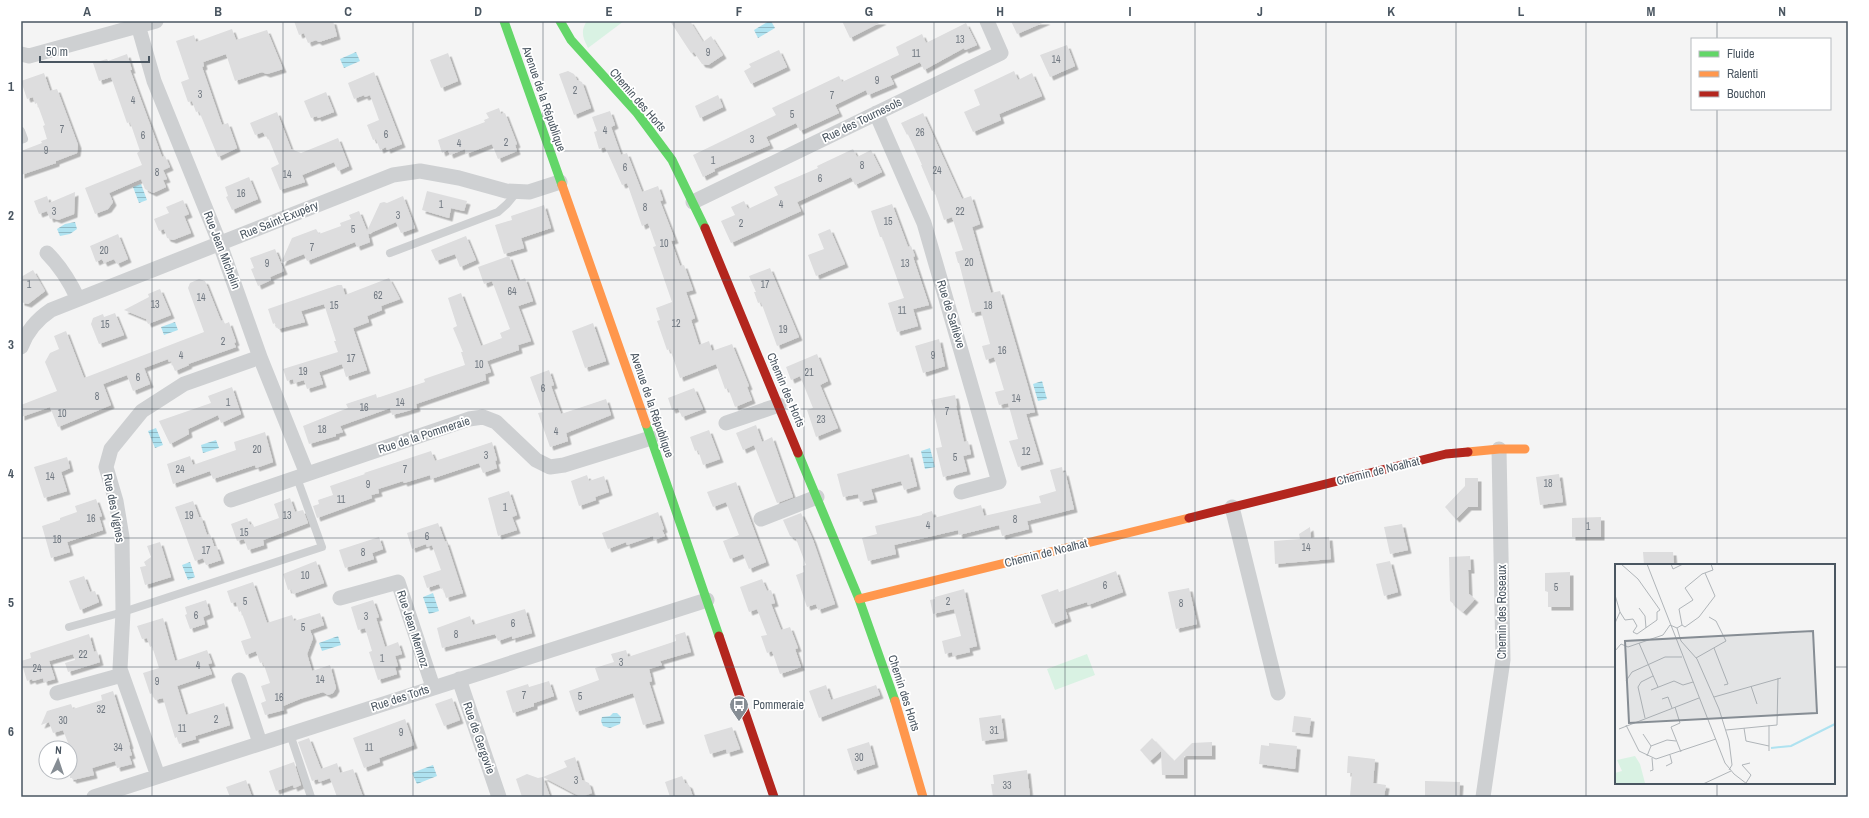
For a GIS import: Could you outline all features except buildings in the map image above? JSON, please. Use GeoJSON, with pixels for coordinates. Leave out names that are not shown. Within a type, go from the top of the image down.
{"type":"FeatureCollection","features":[{"type":"Feature","properties":{"kind":"street"},"geometry":{"type":"LineString","coordinates":[[21,54],[29,56],[156,21]]}},
{"type":"Feature","properties":{"kind":"street","name":"Avenue de la République"},"geometry":{"type":"LineString","coordinates":[[504,21],[651,438],[774,797]]}},
{"type":"Feature","properties":{"kind":"street","name":"Rue des Tournesols"},"geometry":{"type":"LineString","coordinates":[[693,202],[1001,53],[987,21]]}},
{"type":"Feature","properties":{"kind":"street","name":"Chemin des Horts"},"geometry":{"type":"LineString","coordinates":[[561,24],[614,89],[637,113],[672,160],[693,202],[859,598],[901,719],[923,797]]}},
{"type":"Feature","properties":{"kind":"street","name":"Rue Jean Michelin"},"geometry":{"type":"LineString","coordinates":[[138,25],[154,81],[220,244],[302,476]]}},
{"type":"Feature","properties":{"kind":"street","name":"Rue de Sarliève"},"geometry":{"type":"LineString","coordinates":[[876,113],[924,223],[999,482],[961,492]]}},
{"type":"Feature","properties":{"kind":"street","name":"Rue Saint-Exupéry"},"geometry":{"type":"LineString","coordinates":[[21,347],[31,327],[40,317],[51,310],[393,175],[420,171],[459,178],[506,191],[517,192],[529,192],[560,182]]}},
{"type":"Feature","properties":{"kind":"street"},"geometry":{"type":"LineString","coordinates":[[47,253],[56,262],[71,284],[78,299]]}},
{"type":"Feature","properties":{"kind":"street","name":"Rue des Vignes"},"geometry":{"type":"LineString","coordinates":[[158,776],[120,669],[122,537],[116,501],[106,467],[112,449],[142,411],[184,384],[260,357]]}},
{"type":"Feature","properties":{"kind":"street"},"geometry":{"type":"LineString","coordinates":[[726,423],[779,405]]}},
{"type":"Feature","properties":{"kind":"street","name":"Rue de la Pommeraie"},"geometry":{"type":"LineString","coordinates":[[231,500],[469,419],[483,417],[496,422],[536,460],[550,467],[564,465],[651,438]]}},
{"type":"Feature","properties":{"kind":"street","name":"Chemin de Noalhat"},"geometry":{"type":"LineString","coordinates":[[859,598],[1446,454],[1499,449],[1525,449]]}},
{"type":"Feature","properties":{"kind":"street","name":"Chemin des Roseaux"},"geometry":{"type":"LineString","coordinates":[[1483,797],[1503,660],[1499,449]]}},
{"type":"Feature","properties":{"kind":"street"},"geometry":{"type":"LineString","coordinates":[[761,519],[817,498]]}},
{"type":"Feature","properties":{"kind":"street"},"geometry":{"type":"LineString","coordinates":[[1232,507],[1278,694]]}},
{"type":"Feature","properties":{"kind":"street","name":"Rue Jean Mermoz"},"geometry":{"type":"LineString","coordinates":[[340,598],[398,582],[433,687]]}},
{"type":"Feature","properties":{"kind":"street","name":"Rue des Torts"},"geometry":{"type":"LineString","coordinates":[[94,797],[707,600]]}},
{"type":"Feature","properties":{"kind":"street"},"geometry":{"type":"LineString","coordinates":[[57,693],[122,674]]}},
{"type":"Feature","properties":{"kind":"street","name":"Rue de Gergovie"},"geometry":{"type":"LineString","coordinates":[[459,679],[499,797]]}},
{"type":"Feature","properties":{"kind":"street"},"geometry":{"type":"LineString","coordinates":[[239,680],[260,743]]}},
{"type":"Feature","properties":{"kind":"lane"},"geometry":{"type":"LineString","coordinates":[[21,131],[24,139],[21,140]]}},
{"type":"Feature","properties":{"kind":"lane"},"geometry":{"type":"LineString","coordinates":[[390,253],[498,212],[517,192]]}},
{"type":"Feature","properties":{"kind":"lane"},"geometry":{"type":"LineString","coordinates":[[69,627],[122,612],[322,547],[302,476]]}},
{"type":"Feature","properties":{"kind":"lane"},"geometry":{"type":"LineString","coordinates":[[290,734],[311,797]]}},
{"type":"Feature","properties":{"kind":"green space"},"geometry":{"type":"Polygon","coordinates":[[[587,21],[624,21],[588,48],[583,34],[587,21]]]}},
{"type":"Feature","properties":{"kind":"green space"},"geometry":{"type":"Polygon","coordinates":[[[1087,654],[1095,675],[1055,690],[1047,669],[1087,654]]]}},
{"type":"Feature","properties":{"kind":"water"},"geometry":{"type":"Polygon","coordinates":[[[771,21],[775,28],[758,38],[754,30],[771,21]]]}},
{"type":"Feature","properties":{"kind":"water"},"geometry":{"type":"Polygon","coordinates":[[[356,52],[360,61],[344,68],[340,59],[356,52]]]}},
{"type":"Feature","properties":{"kind":"water"},"geometry":{"type":"Polygon","coordinates":[[[141,184],[147,200],[139,203],[133,187],[141,184]]]}},
{"type":"Feature","properties":{"kind":"water"},"geometry":{"type":"Polygon","coordinates":[[[75,222],[77,229],[70,234],[60,236],[57,229],[65,224],[75,222]]]}},
{"type":"Feature","properties":{"kind":"water"},"geometry":{"type":"Polygon","coordinates":[[[175,322],[178,330],[164,335],[161,327],[175,322]]]}},
{"type":"Feature","properties":{"kind":"water"},"geometry":{"type":"Polygon","coordinates":[[[1042,381],[1047,399],[1038,401],[1033,384],[1042,381]]]}},
{"type":"Feature","properties":{"kind":"water"},"geometry":{"type":"Polygon","coordinates":[[[156,428],[163,445],[155,448],[148,431],[156,428]]]}},
{"type":"Feature","properties":{"kind":"water"},"geometry":{"type":"Polygon","coordinates":[[[216,440],[219,448],[203,453],[201,445],[216,440]]]}},
{"type":"Feature","properties":{"kind":"water"},"geometry":{"type":"Polygon","coordinates":[[[930,448],[935,467],[925,469],[921,451],[930,448]]]}},
{"type":"Feature","properties":{"kind":"water"},"geometry":{"type":"Polygon","coordinates":[[[190,562],[195,577],[188,580],[182,565],[190,562]]]}},
{"type":"Feature","properties":{"kind":"water"},"geometry":{"type":"Polygon","coordinates":[[[433,593],[439,611],[429,614],[423,597],[433,593]]]}},
{"type":"Feature","properties":{"kind":"water"},"geometry":{"type":"Polygon","coordinates":[[[338,636],[341,645],[322,651],[319,643],[338,636]]]}},
{"type":"Feature","properties":{"kind":"water"},"geometry":{"type":"Polygon","coordinates":[[[613,713],[617,713],[621,717],[620,724],[610,728],[603,726],[601,721],[602,717],[610,716],[613,713]]]}},
{"type":"Feature","properties":{"kind":"water"},"geometry":{"type":"Polygon","coordinates":[[[433,765],[437,776],[417,784],[412,773],[433,765]]]}},
{"type":"Feature","properties":{"kind":"traffic: fast"},"geometry":{"type":"LineString","coordinates":[[504,21],[562,185]]}},
{"type":"Feature","properties":{"kind":"traffic: fast"},"geometry":{"type":"LineString","coordinates":[[560,21],[571,40],[637,113],[672,160],[705,228]]}},
{"type":"Feature","properties":{"kind":"traffic: fast"},"geometry":{"type":"LineString","coordinates":[[646,424],[719,636]]}},
{"type":"Feature","properties":{"kind":"traffic: fast"},"geometry":{"type":"LineString","coordinates":[[798,453],[859,599],[895,701]]}},
{"type":"Feature","properties":{"kind":"traffic: slow"},"geometry":{"type":"LineString","coordinates":[[562,185],[646,424]]}},
{"type":"Feature","properties":{"kind":"traffic: slow"},"geometry":{"type":"LineString","coordinates":[[1468,452],[1499,449],[1525,449]]}},
{"type":"Feature","properties":{"kind":"traffic: slow"},"geometry":{"type":"LineString","coordinates":[[859,599],[1189,518]]}},
{"type":"Feature","properties":{"kind":"traffic: slow"},"geometry":{"type":"LineString","coordinates":[[895,701],[923,797]]}},
{"type":"Feature","properties":{"kind":"traffic: jam"},"geometry":{"type":"LineString","coordinates":[[705,228],[798,453]]}},
{"type":"Feature","properties":{"kind":"traffic: jam"},"geometry":{"type":"LineString","coordinates":[[1189,518],[1446,454],[1468,452]]}},
{"type":"Feature","properties":{"kind":"traffic: jam"},"geometry":{"type":"LineString","coordinates":[[719,636],[774,797]]}},
{"type":"Feature","properties":{"kind":"place","name":"Pommeraie"},"geometry":{"type":"Point","coordinates":[739,722]}}]}
